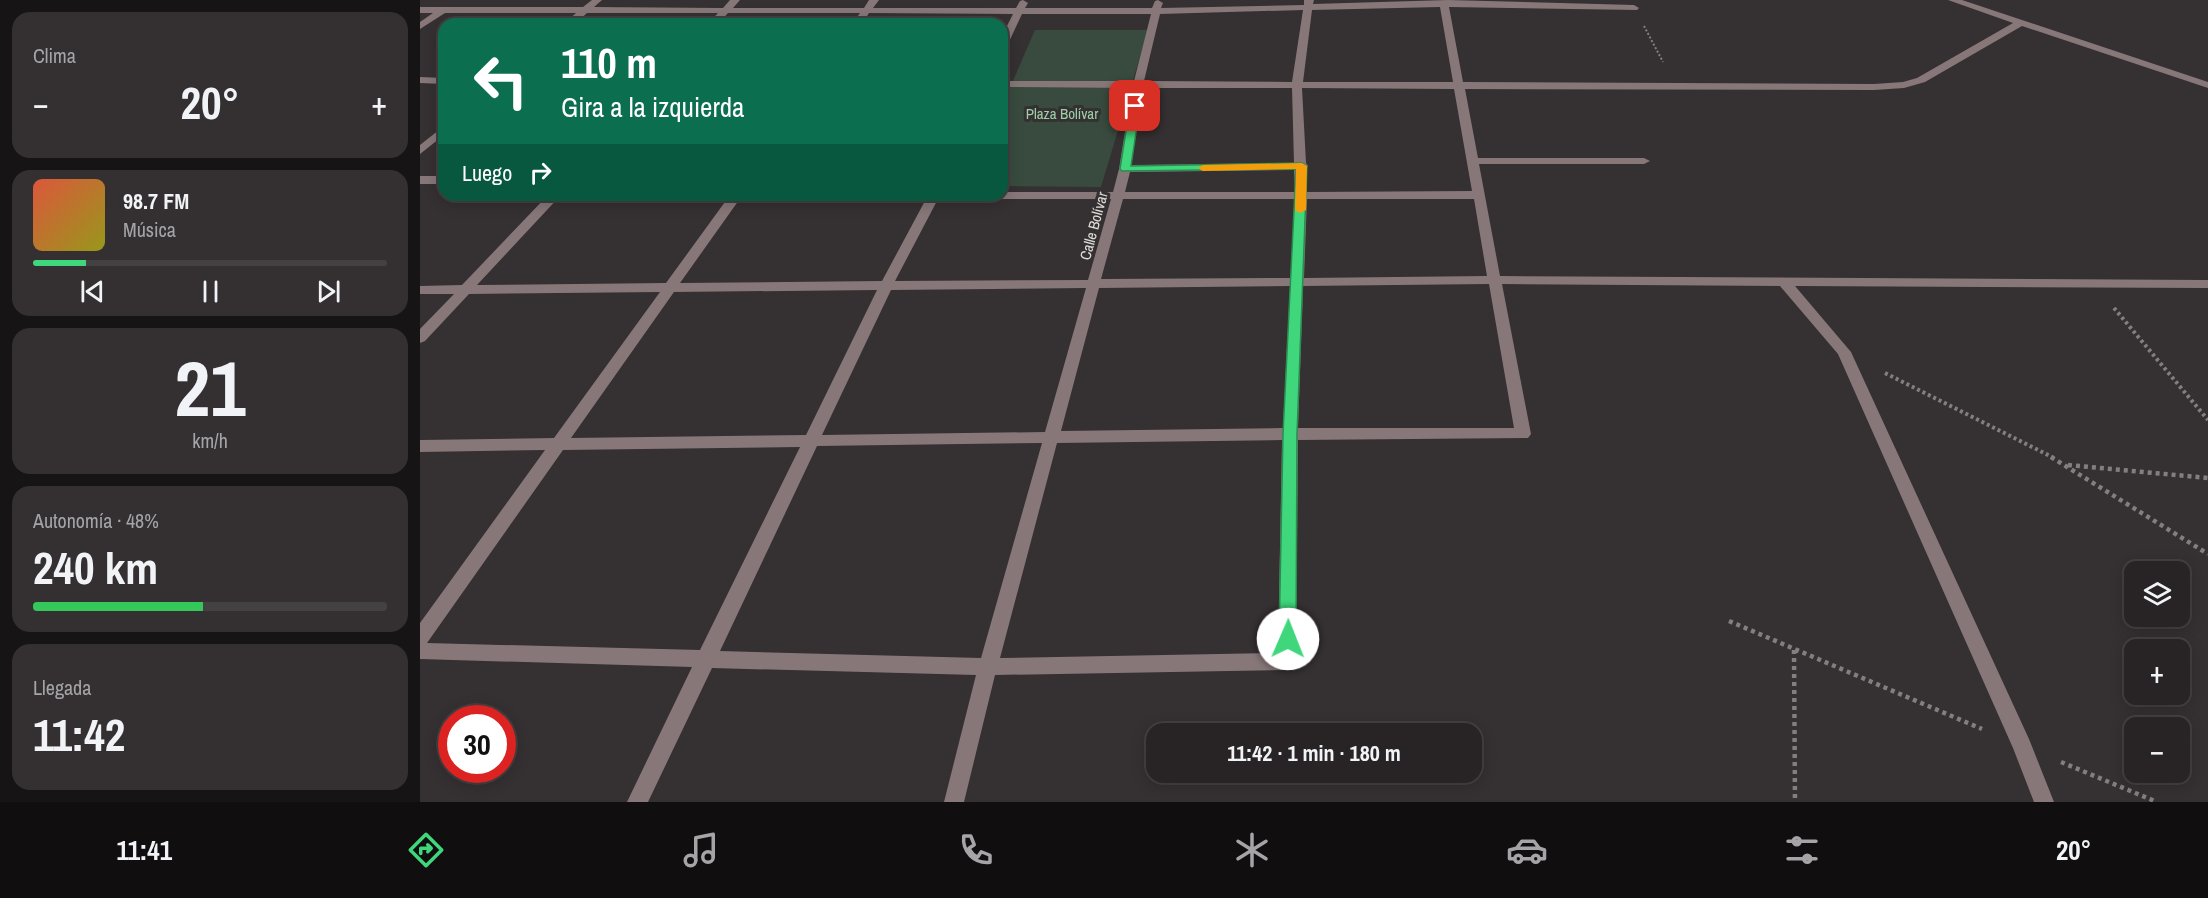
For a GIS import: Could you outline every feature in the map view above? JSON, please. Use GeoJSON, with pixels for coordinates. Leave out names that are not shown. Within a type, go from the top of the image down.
{"type":"FeatureCollection","features":[{"type":"Feature","properties":{"kind":"street"},"geometry":{"type":"LineString","coordinates":[[420,26],[456,0]]}},
{"type":"Feature","properties":{"kind":"street"},"geometry":{"type":"LineString","coordinates":[[577,18],[597,0]]}},
{"type":"Feature","properties":{"kind":"street"},"geometry":{"type":"LineString","coordinates":[[719,18],[735,0]]}},
{"type":"Feature","properties":{"kind":"street"},"geometry":{"type":"LineString","coordinates":[[862,18],[874,0]]}},
{"type":"Feature","properties":{"kind":"street"},"geometry":{"type":"LineString","coordinates":[[1953,0],[2208,85]]}},
{"type":"Feature","properties":{"kind":"street"},"geometry":{"type":"LineString","coordinates":[[420,10],[867,11],[1022,5],[1443,2],[1634,8]]}},
{"type":"Feature","properties":{"kind":"street"},"geometry":{"type":"LineString","coordinates":[[420,446],[1290,434],[1523,434],[1443,2]]}},
{"type":"Feature","properties":{"kind":"street"},"geometry":{"type":"LineString","coordinates":[[420,651],[988,667],[1287,661],[1290,434],[1302,166],[1297,85],[1309,3]]}},
{"type":"Feature","properties":{"kind":"street"},"geometry":{"type":"LineString","coordinates":[[1008,34],[1022,5]]}},
{"type":"Feature","properties":{"kind":"street","name":"Calle Bolívar"},"geometry":{"type":"LineString","coordinates":[[954,802],[988,667],[1125,169],[1138,85],[1157,5]]}},
{"type":"Feature","properties":{"kind":"street"},"geometry":{"type":"LineString","coordinates":[[1008,84],[1904,85],[1921,80],[2022,22]]}},
{"type":"Feature","properties":{"kind":"street"},"geometry":{"type":"LineString","coordinates":[[420,80],[438,81]]}},
{"type":"Feature","properties":{"kind":"street"},"geometry":{"type":"LineString","coordinates":[[420,151],[438,134]]}},
{"type":"Feature","properties":{"kind":"street"},"geometry":{"type":"LineString","coordinates":[[1474,161],[1644,161]]}},
{"type":"Feature","properties":{"kind":"street"},"geometry":{"type":"LineString","coordinates":[[1125,169],[1302,166]]}},
{"type":"Feature","properties":{"kind":"street"},"geometry":{"type":"LineString","coordinates":[[420,180],[438,180]]}},
{"type":"Feature","properties":{"kind":"street"},"geometry":{"type":"LineString","coordinates":[[1008,195],[1480,195]]}},
{"type":"Feature","properties":{"kind":"street"},"geometry":{"type":"LineString","coordinates":[[420,338],[549,201]]}},
{"type":"Feature","properties":{"kind":"street"},"geometry":{"type":"LineString","coordinates":[[420,638],[731,201]]}},
{"type":"Feature","properties":{"kind":"street"},"geometry":{"type":"LineString","coordinates":[[637,802],[886,286],[931,201]]}},
{"type":"Feature","properties":{"kind":"street"},"geometry":{"type":"LineString","coordinates":[[420,290],[1496,280],[2208,284]]}},
{"type":"Feature","properties":{"kind":"street"},"geometry":{"type":"LineString","coordinates":[[1784,282],[1844,352],[2022,746],[2044,802]]}},
{"type":"Feature","properties":{"kind":"path"},"geometry":{"type":"LineString","coordinates":[[1634,8],[1677,86]]}},
{"type":"Feature","properties":{"kind":"path"},"geometry":{"type":"LineString","coordinates":[[2094,285],[2208,420]]}},
{"type":"Feature","properties":{"kind":"path"},"geometry":{"type":"LineString","coordinates":[[1844,352],[2067,465],[2208,554]]}},
{"type":"Feature","properties":{"kind":"path"},"geometry":{"type":"LineString","coordinates":[[2067,465],[2208,478]]}},
{"type":"Feature","properties":{"kind":"path"},"geometry":{"type":"LineString","coordinates":[[1730,621],[2157,802]]}},
{"type":"Feature","properties":{"kind":"path"},"geometry":{"type":"LineString","coordinates":[[1794,650],[1795,802]]}},
{"type":"Feature","properties":{"kind":"green space","name":"Plaza Bolívar"},"geometry":{"type":"Polygon","coordinates":[[[1035,30],[1148,30],[1101,187],[1008,186],[1008,92],[1035,30]]]}},
{"type":"Feature","properties":{"kind":"slow traffic"},"geometry":{"type":"LineString","coordinates":[[1203,168],[1302,166],[1300,210]]}},
{"type":"Feature","properties":{"kind":"route"},"geometry":{"type":"LineString","coordinates":[[1135,106],[1125,169],[1302,166],[1290,434],[1288,639]]}}]}
